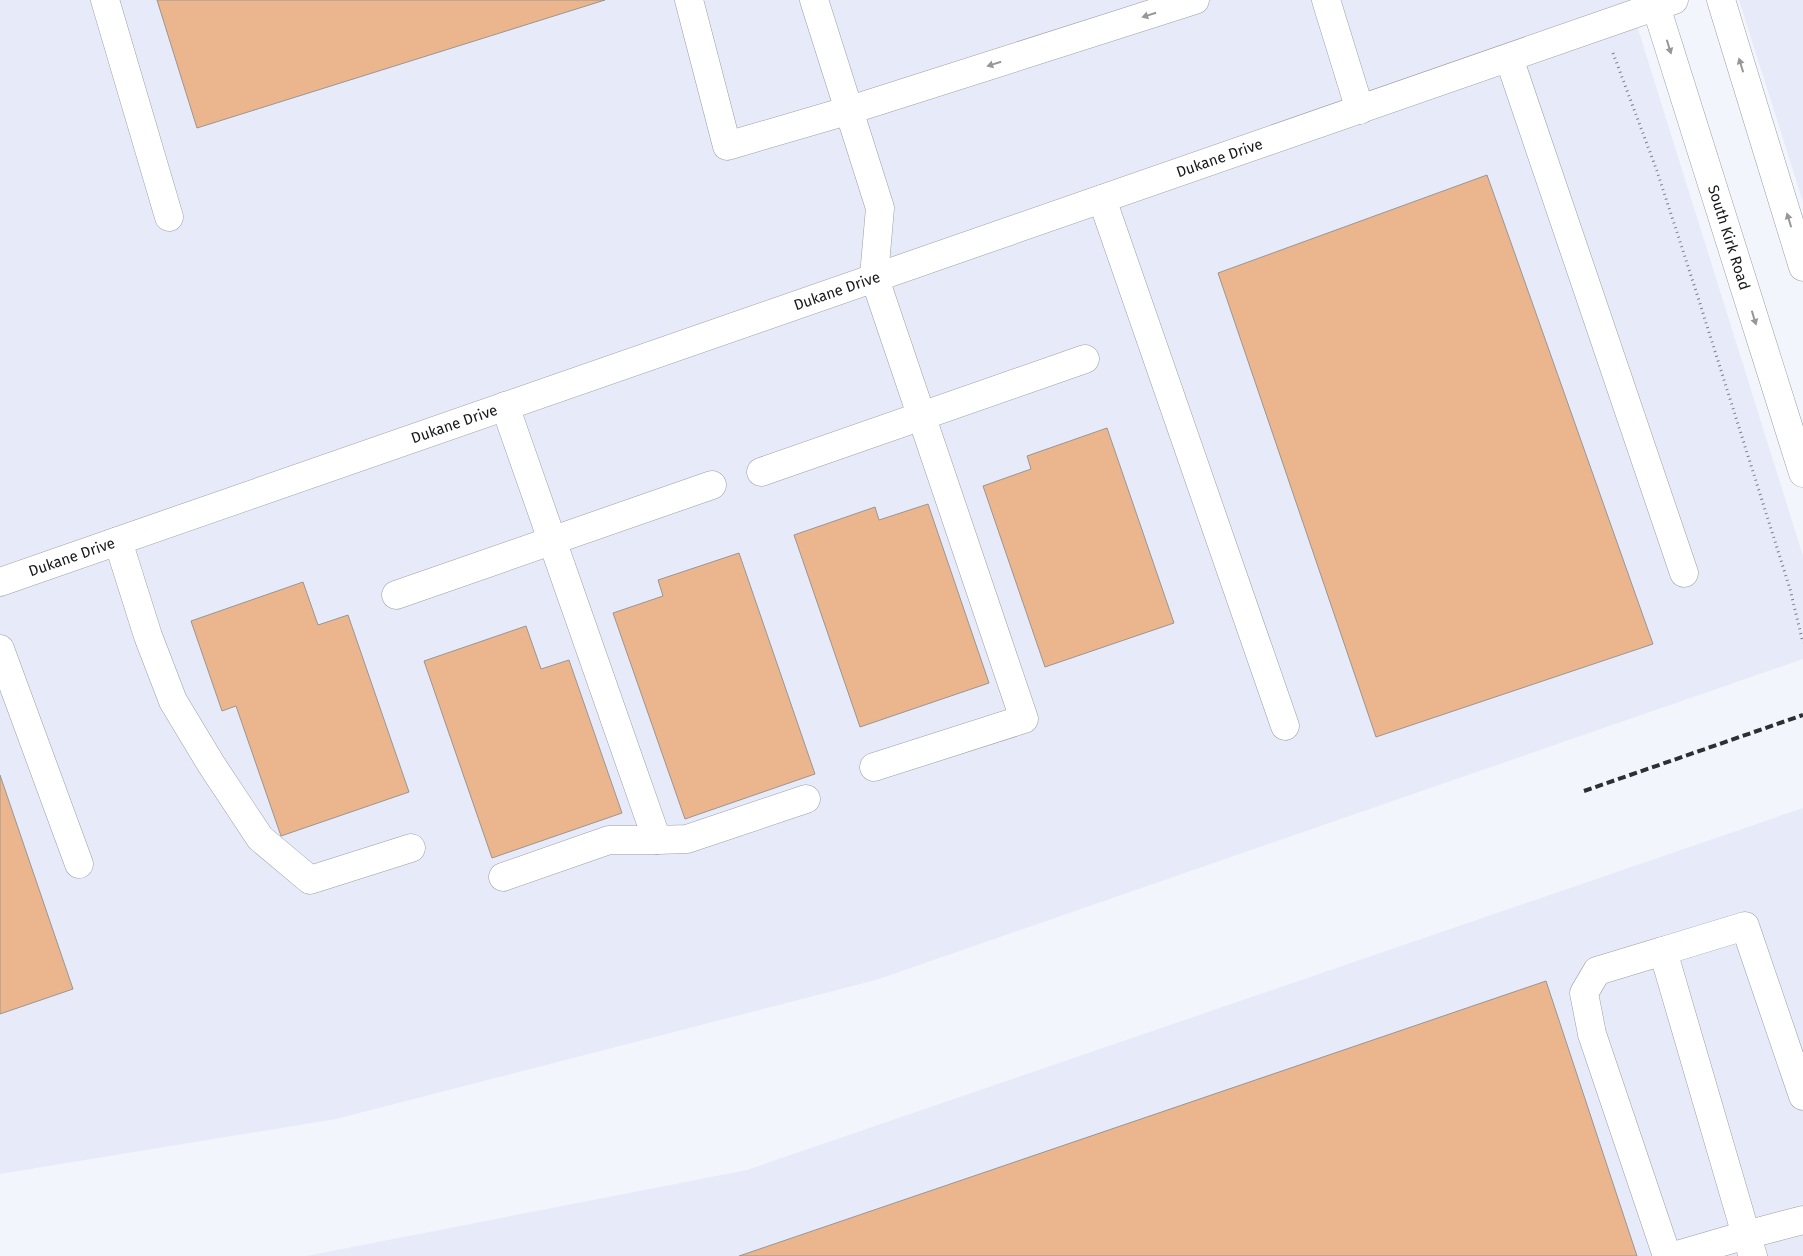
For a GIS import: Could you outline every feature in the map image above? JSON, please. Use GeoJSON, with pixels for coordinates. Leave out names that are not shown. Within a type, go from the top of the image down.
{"type":"FeatureCollection","features":[{"type":"Feature","properties":{"kind":"street"},"geometry":{"type":"LineString","coordinates":[[105,0],[169,216]]}},
{"type":"Feature","properties":{"kind":"street"},"geometry":{"type":"LineString","coordinates":[[689,0],[727,146],[850,110],[1196,0]]}},
{"type":"Feature","properties":{"kind":"street"},"geometry":{"type":"LineString","coordinates":[[814,0],[880,208],[874,276],[1024,719],[874,767]]}},
{"type":"Feature","properties":{"kind":"street"},"geometry":{"type":"LineString","coordinates":[[1326,0],[1360,110]]}},
{"type":"Feature","properties":{"kind":"street"},"geometry":{"type":"LineString","coordinates":[[1721,0],[1803,267]]}},
{"type":"Feature","properties":{"kind":"street","name":"Dukane Drive"},"geometry":{"type":"LineString","coordinates":[[0,582],[874,276],[1604,25],[1661,2]]}},
{"type":"Feature","properties":{"kind":"street","name":"South Kirk Road"},"geometry":{"type":"LineString","coordinates":[[1661,2],[1803,474]]}},
{"type":"Feature","properties":{"kind":"street"},"geometry":{"type":"LineString","coordinates":[[1509,58],[1684,573]]}},
{"type":"Feature","properties":{"kind":"street"},"geometry":{"type":"LineString","coordinates":[[1102,199],[1285,726]]}},
{"type":"Feature","properties":{"kind":"street"},"geometry":{"type":"LineString","coordinates":[[762,472],[1085,358]]}},
{"type":"Feature","properties":{"kind":"street"},"geometry":{"type":"LineString","coordinates":[[505,406],[657,840]]}},
{"type":"Feature","properties":{"kind":"street"},"geometry":{"type":"LineString","coordinates":[[396,595],[712,485]]}},
{"type":"Feature","properties":{"kind":"street"},"geometry":{"type":"LineString","coordinates":[[118,541],[148,636],[173,701],[211,764],[260,838],[310,880],[411,848]]}},
{"type":"Feature","properties":{"kind":"street"},"geometry":{"type":"LineString","coordinates":[[0,648],[79,864]]}},
{"type":"Feature","properties":{"kind":"street"},"geometry":{"type":"LineString","coordinates":[[503,877],[609,840],[687,840],[806,799]]}},
{"type":"Feature","properties":{"kind":"street"},"geometry":{"type":"LineString","coordinates":[[1668,1256],[1592,1034],[1584,993],[1596,971],[1745,926],[1803,1096]]}},
{"type":"Feature","properties":{"kind":"street"},"geometry":{"type":"LineString","coordinates":[[1662,951],[1749,1245]]}},
{"type":"Feature","properties":{"kind":"street"},"geometry":{"type":"LineString","coordinates":[[1674,1256],[1749,1245],[1803,1220]]}},
{"type":"Feature","properties":{"kind":"path"},"geometry":{"type":"LineString","coordinates":[[1604,25],[1657,171],[1699,300],[1790,589],[1803,643]]}},
{"type":"Feature","properties":{"kind":"shaded area"},"geometry":{"type":"Polygon","coordinates":[[[0,0],[1629,0],[1803,556],[1803,659],[876,980],[336,1119],[0,1174],[0,0]]]}},
{"type":"Feature","properties":{"kind":"shaded area"},"geometry":{"type":"Polygon","coordinates":[[[1739,0],[1803,0],[1803,202],[1739,0]]]}},
{"type":"Feature","properties":{"kind":"shaded area"},"geometry":{"type":"Polygon","coordinates":[[[1803,808],[1803,1256],[306,1256],[747,1170],[1803,808]]]}},
{"type":"Feature","properties":{"kind":"building"},"geometry":{"type":"Polygon","coordinates":[[[157,0],[605,0],[197,128],[157,0]]]}},
{"type":"Feature","properties":{"kind":"building"},"geometry":{"type":"Polygon","coordinates":[[[1487,175],[1653,644],[1376,737],[1218,273],[1487,175]]]}},
{"type":"Feature","properties":{"kind":"building"},"geometry":{"type":"Polygon","coordinates":[[[1107,428],[1174,623],[1045,667],[983,486],[1031,469],[1027,456],[1107,428]]]}},
{"type":"Feature","properties":{"kind":"building"},"geometry":{"type":"Polygon","coordinates":[[[928,504],[989,683],[860,727],[794,535],[875,507],[879,520],[928,504]]]}},
{"type":"Feature","properties":{"kind":"building"},"geometry":{"type":"Polygon","coordinates":[[[739,553],[815,774],[685,819],[613,613],[663,596],[658,580],[739,553]]]}},
{"type":"Feature","properties":{"kind":"building"},"geometry":{"type":"Polygon","coordinates":[[[303,582],[318,625],[348,615],[409,792],[281,836],[236,706],[222,711],[191,621],[303,582]]]}},
{"type":"Feature","properties":{"kind":"building"},"geometry":{"type":"Polygon","coordinates":[[[526,626],[541,669],[569,660],[622,813],[492,858],[424,661],[526,626]]]}},
{"type":"Feature","properties":{"kind":"building"},"geometry":{"type":"Polygon","coordinates":[[[0,775],[73,989],[0,1014],[0,775]]]}},
{"type":"Feature","properties":{"kind":"building"},"geometry":{"type":"Polygon","coordinates":[[[1546,981],[1637,1256],[739,1256],[1546,981]]]}},
{"type":"Feature","properties":{"kind":"railway"},"geometry":{"type":"LineString","coordinates":[[1584,791],[1803,715]]}}]}
